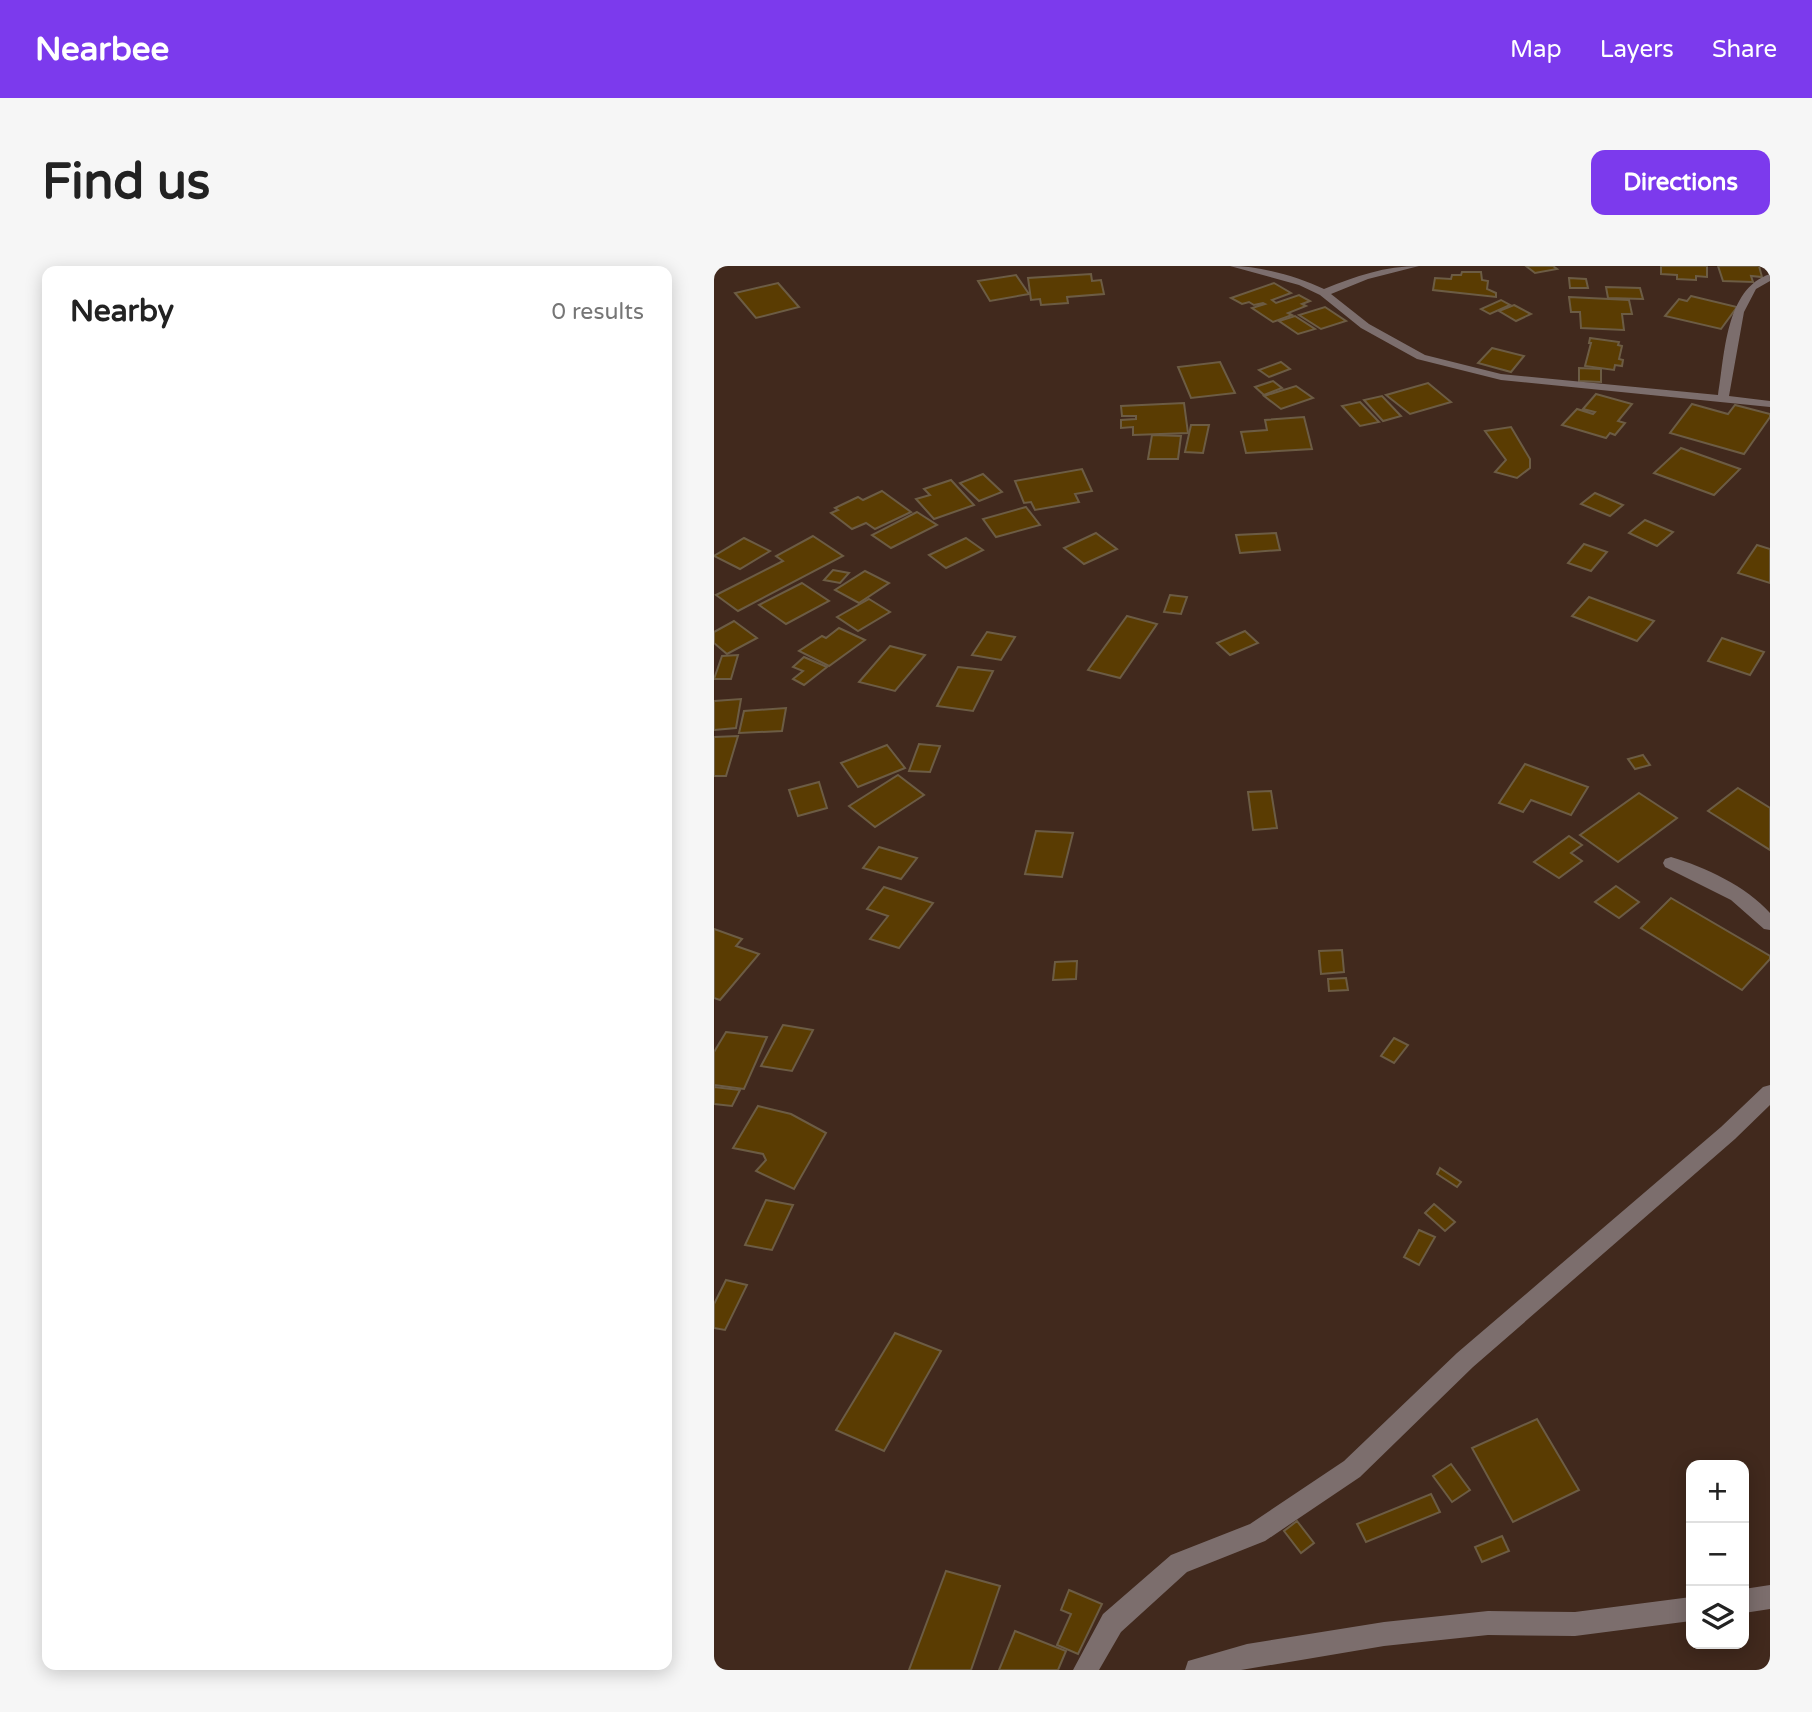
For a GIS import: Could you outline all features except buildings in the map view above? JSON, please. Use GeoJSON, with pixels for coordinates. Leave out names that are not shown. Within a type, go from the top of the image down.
{"type":"FeatureCollection","features":[{"type":"Feature","properties":{"kind":"street"},"geometry":{"type":"LineString","coordinates":[[1235,266],[1290,279],[1324,293],[1365,327],[1421,357],[1461,369],[1501,377],[1770,404]]}},
{"type":"Feature","properties":{"kind":"street"},"geometry":{"type":"LineString","coordinates":[[1324,293],[1365,276],[1414,266]]}},
{"type":"Feature","properties":{"kind":"street"},"geometry":{"type":"LineString","coordinates":[[1723,398],[1739,312],[1752,287],[1770,277]]}},
{"type":"Feature","properties":{"kind":"street"},"geometry":{"type":"LineString","coordinates":[[1671,863],[1738,894],[1758,908],[1770,924]]}},
{"type":"Feature","properties":{"kind":"street"},"geometry":{"type":"LineString","coordinates":[[1085,1670],[1112,1623],[1179,1563],[1256,1533],[1352,1469],[1465,1360],[1728,1133],[1770,1093]]}},
{"type":"Feature","properties":{"kind":"street"},"geometry":{"type":"LineString","coordinates":[[1749,1600],[1770,1597]]}},
{"type":"Feature","properties":{"kind":"street"},"geometry":{"type":"LineString","coordinates":[[1197,1670],[1247,1656],[1384,1633],[1488,1623],[1575,1624],[1686,1610]]}}]}
